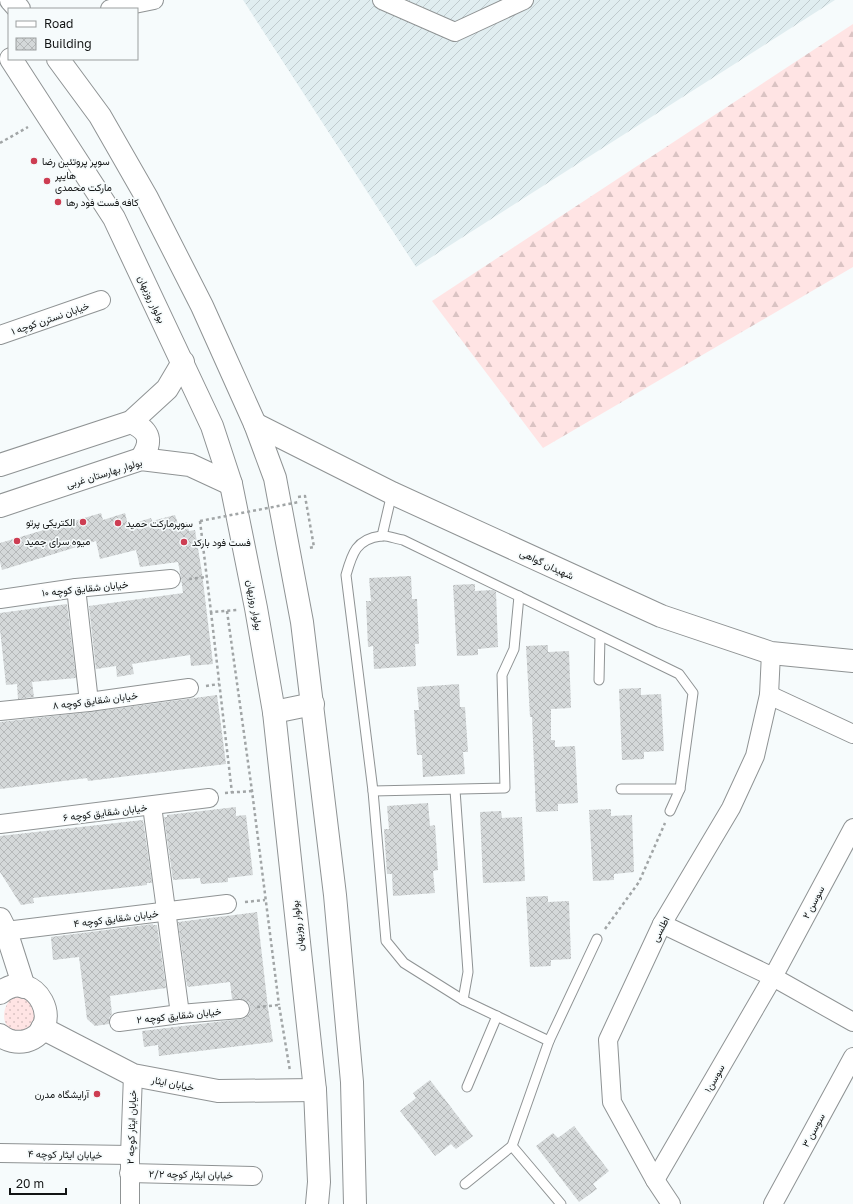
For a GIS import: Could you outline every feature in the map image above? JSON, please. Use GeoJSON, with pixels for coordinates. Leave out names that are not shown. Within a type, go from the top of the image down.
{"type":"FeatureCollection","features":[{"type":"Feature","properties":{"kind":"main road"},"geometry":{"type":"LineString","coordinates":[[11,0],[18,8]]}},
{"type":"Feature","properties":{"kind":"main road"},"geometry":{"type":"LineString","coordinates":[[0,45],[8,55]]}},
{"type":"Feature","properties":{"kind":"main road","name":"بولوار روزبهان"},"geometry":{"type":"LineString","coordinates":[[12,60],[114,218],[212,426],[231,484],[250,577],[274,712],[315,1090],[319,1182],[318,1204]]}},
{"type":"Feature","properties":{"kind":"main road"},"geometry":{"type":"LineString","coordinates":[[59,60],[100,116],[147,198],[202,306],[255,424],[275,478],[302,622],[335,895],[352,1082],[355,1204]]}},
{"type":"Feature","properties":{"kind":"main road"},"geometry":{"type":"LineString","coordinates":[[0,465],[131,422],[167,389],[183,362]]}},
{"type":"Feature","properties":{"kind":"main road"},"geometry":{"type":"LineString","coordinates":[[131,422],[142,427],[148,437],[148,449],[141,459]]}},
{"type":"Feature","properties":{"kind":"main road","name":"شهیدان گواهی"},"geometry":{"type":"LineString","coordinates":[[255,424],[392,493],[661,616],[771,653],[853,661]]}},
{"type":"Feature","properties":{"kind":"main road","name":"بولوار بهارستان غربی"},"geometry":{"type":"LineString","coordinates":[[0,506],[141,459],[190,465],[231,484]]}},
{"type":"Feature","properties":{"kind":"main road"},"geometry":{"type":"LineString","coordinates":[[274,712],[313,704]]}},
{"type":"Feature","properties":{"kind":"main road"},"geometry":{"type":"LineString","coordinates":[[3,925],[24,987]]}},
{"type":"Feature","properties":{"kind":"main road"},"geometry":{"type":"LineString","coordinates":[[0,994],[13,987],[24,987],[35,992],[39,996],[45,1006],[46,1014],[42,1028],[32,1038],[24,1041],[12,1041],[7,1040],[0,1035]]}},
{"type":"Feature","properties":{"kind":"main road","name":"خیابان ایثار"},"geometry":{"type":"LineString","coordinates":[[42,1028],[133,1075],[218,1091],[315,1090]]}},
{"type":"Feature","properties":{"kind":"street"},"geometry":{"type":"LineString","coordinates":[[115,8],[154,0]]}},
{"type":"Feature","properties":{"kind":"street"},"geometry":{"type":"LineString","coordinates":[[382,0],[455,32],[524,0]]}},
{"type":"Feature","properties":{"kind":"street","name":"خیابان نسترن کوچه ۱"},"geometry":{"type":"LineString","coordinates":[[0,335],[101,300]]}},
{"type":"Feature","properties":{"kind":"street","name":"خیابان شقایق کوچه ۱۰"},"geometry":{"type":"LineString","coordinates":[[0,599],[76,588],[170,579]]}},
{"type":"Feature","properties":{"kind":"street"},"geometry":{"type":"LineString","coordinates":[[76,588],[89,702]]}},
{"type":"Feature","properties":{"kind":"street","name":"اطلسی"},"geometry":{"type":"LineString","coordinates":[[671,1204],[654,1180],[612,1102],[608,1040],[662,924],[730,808],[755,756],[769,695],[771,653]]}},
{"type":"Feature","properties":{"kind":"street","name":"خیابان شقایق کوچه ۸"},"geometry":{"type":"LineString","coordinates":[[0,711],[89,702],[190,688]]}},
{"type":"Feature","properties":{"kind":"street"},"geometry":{"type":"LineString","coordinates":[[769,695],[853,734]]}},
{"type":"Feature","properties":{"kind":"street","name":"خیابان شقایق کوچه ۶"},"geometry":{"type":"LineString","coordinates":[[0,824],[209,798]]}},
{"type":"Feature","properties":{"kind":"street"},"geometry":{"type":"LineString","coordinates":[[152,806],[180,1014]]}},
{"type":"Feature","properties":{"kind":"street","name":"سوسن ۲"},"geometry":{"type":"LineString","coordinates":[[773,977],[853,828]]}},
{"type":"Feature","properties":{"kind":"street","name":"خیابان شقایق کوچه ۴"},"geometry":{"type":"LineString","coordinates":[[3,925],[166,912],[227,904]]}},
{"type":"Feature","properties":{"kind":"street"},"geometry":{"type":"LineString","coordinates":[[662,924],[773,977],[853,1022]]}},
{"type":"Feature","properties":{"kind":"street","name":"سوسن۱"},"geometry":{"type":"LineString","coordinates":[[654,1180],[773,977]]}},
{"type":"Feature","properties":{"kind":"street","name":"خیابان شقایق کوچه ۲"},"geometry":{"type":"LineString","coordinates":[[118,1022],[180,1014],[240,1009]]}},
{"type":"Feature","properties":{"kind":"street","name":"سوسن ۳"},"geometry":{"type":"LineString","coordinates":[[772,1204],[853,1057]]}},
{"type":"Feature","properties":{"kind":"street","name":"خیابان ایثار کوچه ۲"},"geometry":{"type":"LineString","coordinates":[[130,1204],[133,1075]]}},
{"type":"Feature","properties":{"kind":"street","name":"خیابان ایثار کوچه ۴"},"geometry":{"type":"LineString","coordinates":[[0,1153],[130,1164]]}},
{"type":"Feature","properties":{"kind":"street","name":"خیابان ایثار کوچه ۲/۲"},"geometry":{"type":"LineString","coordinates":[[130,1164],[253,1176]]}},
{"type":"Feature","properties":{"kind":"lane"},"geometry":{"type":"LineString","coordinates":[[382,536],[392,493]]}},
{"type":"Feature","properties":{"kind":"lane"},"geometry":{"type":"LineString","coordinates":[[549,1041],[463,1000],[404,963],[386,941],[373,791],[346,575],[352,556],[362,542],[382,536],[403,540],[679,674],[694,693],[680,789],[670,811]]}},
{"type":"Feature","properties":{"kind":"lane"},"geometry":{"type":"LineString","coordinates":[[373,791],[506,788],[502,675],[514,649],[519,596]]}},
{"type":"Feature","properties":{"kind":"lane"},"geometry":{"type":"LineString","coordinates":[[599,680],[600,636]]}},
{"type":"Feature","properties":{"kind":"lane"},"geometry":{"type":"LineString","coordinates":[[621,789],[680,789]]}},
{"type":"Feature","properties":{"kind":"lane"},"geometry":{"type":"LineString","coordinates":[[455,790],[468,972],[463,1000]]}},
{"type":"Feature","properties":{"kind":"lane"},"geometry":{"type":"LineString","coordinates":[[465,1184],[512,1146],[549,1041],[597,939]]}},
{"type":"Feature","properties":{"kind":"lane"},"geometry":{"type":"LineString","coordinates":[[467,1087],[497,1016]]}},
{"type":"Feature","properties":{"kind":"lane"},"geometry":{"type":"LineString","coordinates":[[512,1146],[561,1204]]}},
{"type":"Feature","properties":{"kind":"path"},"geometry":{"type":"LineString","coordinates":[[0,143],[28,127]]}},
{"type":"Feature","properties":{"kind":"path"},"geometry":{"type":"LineString","coordinates":[[232,793],[200,522],[299,502]]}},
{"type":"Feature","properties":{"kind":"path"},"geometry":{"type":"LineString","coordinates":[[211,612],[227,611],[252,791],[279,1005],[293,1090]]}},
{"type":"Feature","properties":{"kind":"path"},"geometry":{"type":"LineString","coordinates":[[209,798],[219,794],[252,791]]}},
{"type":"Feature","properties":{"kind":"path"},"geometry":{"type":"LineString","coordinates":[[597,939],[639,882],[670,811]]}},
{"type":"Feature","properties":{"kind":"path"},"geometry":{"type":"LineString","coordinates":[[240,1009],[279,1005]]}},
{"type":"Feature","properties":{"kind":"shaded area"},"geometry":{"type":"Polygon","coordinates":[[[243,0],[835,0],[416,267],[243,0]]]}},
{"type":"Feature","properties":{"kind":"green space"},"geometry":{"type":"Polygon","coordinates":[[[853,24],[853,267],[543,448],[432,301],[853,24]]]}},
{"type":"Feature","properties":{"kind":"green space"},"geometry":{"type":"Polygon","coordinates":[[[13,997],[25,997],[37,1009],[33,1026],[26,1030],[14,1031],[6,1024],[4,1013],[9,1001],[13,997]]]}},
{"type":"Feature","properties":{"kind":"building"},"geometry":{"type":"Polygon","coordinates":[[[101,513],[103,520],[125,513],[128,525],[151,518],[152,521],[175,515],[178,524],[187,522],[189,531],[195,530],[202,573],[213,664],[191,666],[190,655],[132,664],[134,674],[117,677],[116,666],[96,669],[89,606],[183,593],[178,562],[140,567],[136,550],[100,559],[96,541],[2,570],[0,562],[0,543],[101,513]]]}},
{"type":"Feature","properties":{"kind":"building"},"geometry":{"type":"Polygon","coordinates":[[[411,576],[412,599],[417,599],[419,644],[415,644],[416,666],[374,669],[373,646],[368,647],[366,601],[371,601],[369,578],[411,576]]]}},
{"type":"Feature","properties":{"kind":"building"},"geometry":{"type":"Polygon","coordinates":[[[475,584],[475,591],[493,590],[496,592],[498,647],[478,649],[478,655],[457,656],[453,585],[475,584]]]}},
{"type":"Feature","properties":{"kind":"building"},"geometry":{"type":"Polygon","coordinates":[[[67,604],[76,678],[32,682],[34,697],[18,699],[17,684],[6,685],[0,629],[0,613],[67,604]]]}},
{"type":"Feature","properties":{"kind":"building"},"geometry":{"type":"Polygon","coordinates":[[[548,645],[548,652],[569,651],[571,708],[551,709],[551,740],[555,740],[555,747],[575,746],[578,803],[558,804],[558,811],[536,812],[532,717],[530,717],[526,646],[548,645]]]}},
{"type":"Feature","properties":{"kind":"building"},"geometry":{"type":"Polygon","coordinates":[[[459,684],[460,707],[465,707],[468,752],[463,752],[465,774],[423,777],[422,755],[417,755],[414,710],[419,710],[417,687],[459,684]]]}},
{"type":"Feature","properties":{"kind":"building"},"geometry":{"type":"Polygon","coordinates":[[[641,688],[641,695],[661,694],[664,751],[644,752],[644,759],[622,760],[619,689],[641,688]]]}},
{"type":"Feature","properties":{"kind":"building"},"geometry":{"type":"Polygon","coordinates":[[[217,695],[226,764],[88,781],[87,778],[0,789],[0,722],[217,695]]]}},
{"type":"Feature","properties":{"kind":"building"},"geometry":{"type":"Polygon","coordinates":[[[428,803],[430,826],[435,825],[438,870],[433,871],[435,893],[393,896],[392,874],[387,874],[384,829],[389,829],[387,806],[428,803]]]}},
{"type":"Feature","properties":{"kind":"building"},"geometry":{"type":"Polygon","coordinates":[[[236,807],[236,816],[246,815],[253,875],[228,878],[228,882],[201,884],[200,878],[173,880],[164,817],[167,817],[167,815],[236,807]]]}},
{"type":"Feature","properties":{"kind":"building"},"geometry":{"type":"Polygon","coordinates":[[[611,809],[611,816],[632,815],[634,872],[614,874],[614,880],[593,881],[589,810],[611,809]]]}},
{"type":"Feature","properties":{"kind":"building"},"geometry":{"type":"Polygon","coordinates":[[[501,811],[502,818],[522,817],[525,881],[483,883],[480,812],[501,811]]]}},
{"type":"Feature","properties":{"kind":"building"},"geometry":{"type":"Polygon","coordinates":[[[143,820],[152,883],[147,883],[147,885],[33,898],[34,903],[21,905],[0,872],[0,836],[143,820]]]}},
{"type":"Feature","properties":{"kind":"building"},"geometry":{"type":"Polygon","coordinates":[[[548,896],[548,902],[569,901],[571,959],[551,960],[551,966],[530,967],[526,897],[548,896]]]}},
{"type":"Feature","properties":{"kind":"building"},"geometry":{"type":"Polygon","coordinates":[[[257,912],[273,1042],[159,1056],[158,1045],[144,1047],[142,1031],[246,1018],[249,1014],[249,1003],[245,1000],[232,999],[230,982],[187,986],[178,922],[257,912]]]}},
{"type":"Feature","properties":{"kind":"building"},"geometry":{"type":"Polygon","coordinates":[[[153,924],[157,925],[166,988],[110,996],[112,1014],[109,1018],[109,1024],[95,1026],[87,1019],[79,957],[53,960],[51,937],[153,924]]]}},
{"type":"Feature","properties":{"kind":"building"},"geometry":{"type":"Polygon","coordinates":[[[430,1080],[473,1136],[456,1149],[451,1144],[435,1156],[400,1111],[416,1098],[413,1093],[430,1080]]]}},
{"type":"Feature","properties":{"kind":"building"},"geometry":{"type":"Polygon","coordinates":[[[574,1126],[609,1171],[593,1184],[597,1189],[579,1202],[536,1146],[553,1133],[558,1138],[574,1126]]]}},
{"type":"Feature","properties":{"kind":"place","name":"سوپر پروتئین رضا"},"geometry":{"type":"Point","coordinates":[34,161]}},
{"type":"Feature","properties":{"kind":"place","name":"هایپر مارکت محمدی"},"geometry":{"type":"Point","coordinates":[47,181]}},
{"type":"Feature","properties":{"kind":"place","name":"کافه فست فود رها"},"geometry":{"type":"Point","coordinates":[58,202]}},
{"type":"Feature","properties":{"kind":"place","name":"الکتریکی پرتو"},"geometry":{"type":"Point","coordinates":[83,522]}},
{"type":"Feature","properties":{"kind":"place","name":"سوپرمارکت حمید"},"geometry":{"type":"Point","coordinates":[118,523]}},
{"type":"Feature","properties":{"kind":"place","name":"میوه سرای جمید"},"geometry":{"type":"Point","coordinates":[17,541]}},
{"type":"Feature","properties":{"kind":"place","name":"فست فود بارکد"},"geometry":{"type":"Point","coordinates":[184,542]}},
{"type":"Feature","properties":{"kind":"place","name":"آرایشگاه مدرن"},"geometry":{"type":"Point","coordinates":[97,1094]}}]}
